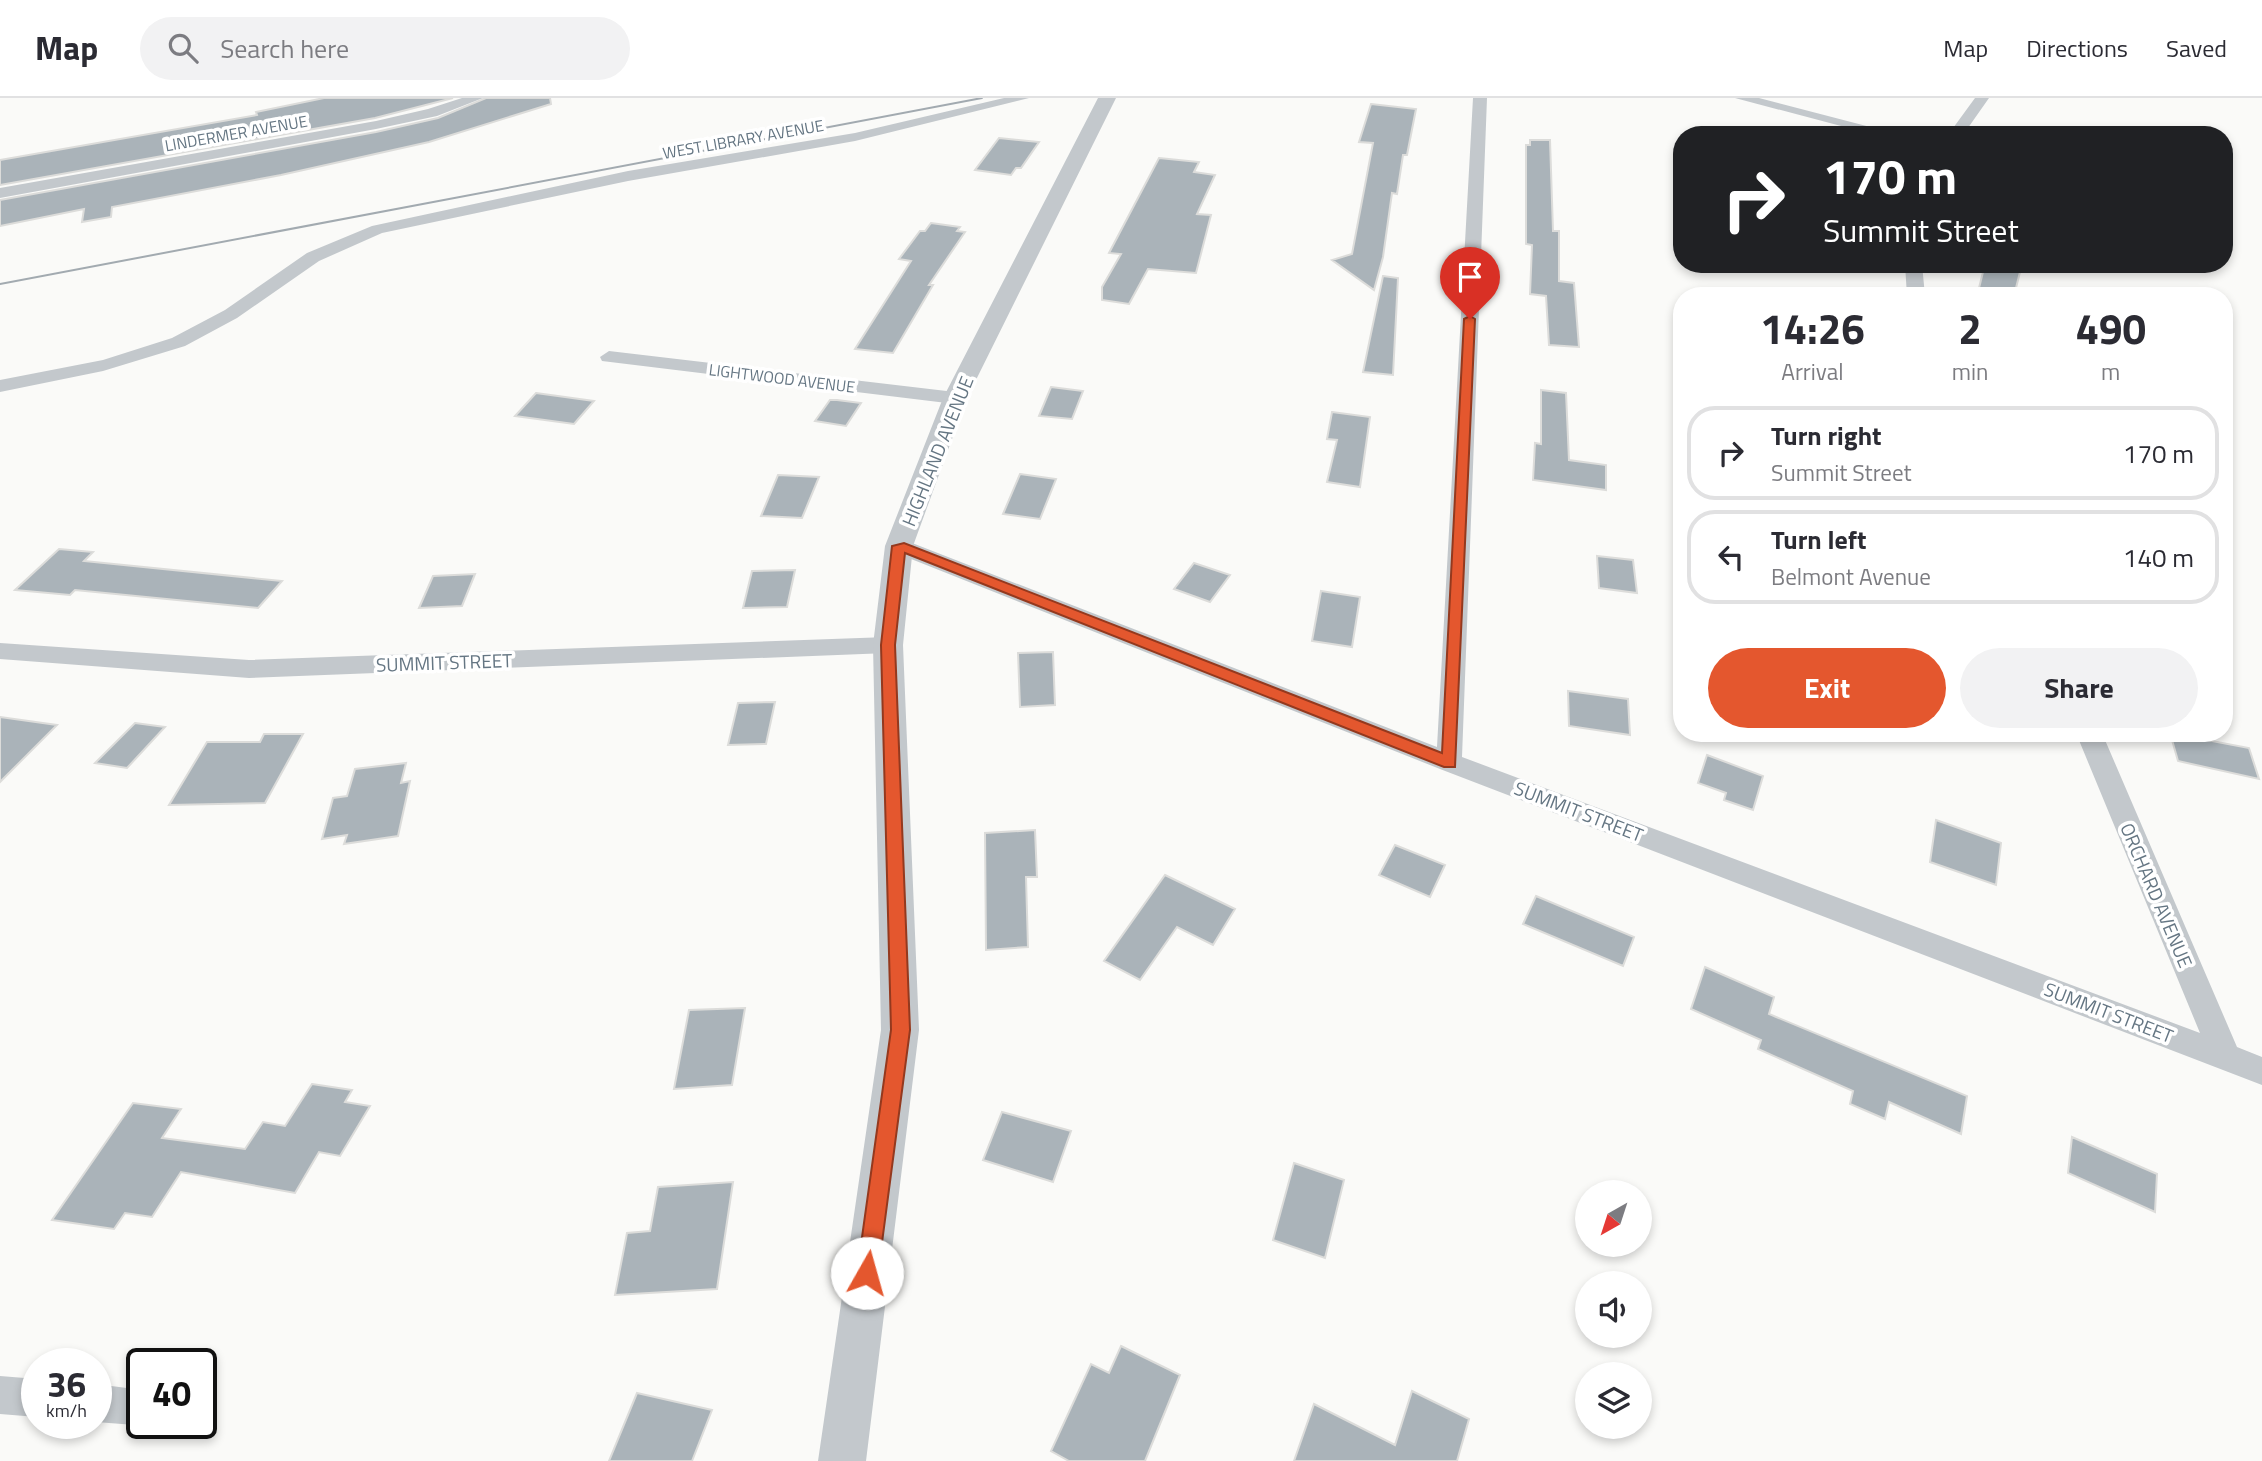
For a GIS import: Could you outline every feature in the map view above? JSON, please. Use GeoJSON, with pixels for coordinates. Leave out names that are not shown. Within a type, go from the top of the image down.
{"type":"FeatureCollection","features":[{"type":"Feature","properties":{"kind":"street","name":"LINDERMER AVENUE"},"geometry":{"type":"LineString","coordinates":[[0,193],[376,125],[432,113],[476,98]]}},
{"type":"Feature","properties":{"kind":"street","name":"WEST LIBRARY AVENUE"},"geometry":{"type":"LineString","coordinates":[[0,386],[163,348],[201,332],[239,310],[311,258],[342,242],[378,229],[628,176],[855,137],[1022,98]]}},
{"type":"Feature","properties":{"kind":"street","name":"HIGHLAND AVENUE"},"geometry":{"type":"LineString","coordinates":[[842,1461],[900,1030],[888,645],[899,546],[955,398],[1107,98]]}},
{"type":"Feature","properties":{"kind":"street"},"geometry":{"type":"LineString","coordinates":[[1449,762],[1480,98]]}},
{"type":"Feature","properties":{"kind":"street"},"geometry":{"type":"LineString","coordinates":[[1742,98],[1857,126]]}},
{"type":"Feature","properties":{"kind":"street"},"geometry":{"type":"LineString","coordinates":[[1962,126],[1982,98]]}},
{"type":"Feature","properties":{"kind":"street","name":"LIGHTWOOD AVENUE"},"geometry":{"type":"LineString","coordinates":[[609,357],[955,398]]}},
{"type":"Feature","properties":{"kind":"street","name":"SUMMIT STREET"},"geometry":{"type":"LineString","coordinates":[[899,546],[1449,762],[2262,1071]]}},
{"type":"Feature","properties":{"kind":"street","name":"SUMMIT STREET"},"geometry":{"type":"LineString","coordinates":[[0,651],[249,669],[888,645]]}},
{"type":"Feature","properties":{"kind":"street","name":"ORCHARD AVENUE"},"geometry":{"type":"LineString","coordinates":[[2093,742],[2225,1056]]}},
{"type":"Feature","properties":{"kind":"street"},"geometry":{"type":"LineString","coordinates":[[0,1395],[21,1397]]}},
{"type":"Feature","properties":{"kind":"building"},"geometry":{"type":"Polygon","coordinates":[[[324,98],[453,98],[375,118],[0,185],[0,160],[257,115],[256,112],[324,98]]]}},
{"type":"Feature","properties":{"kind":"building"},"geometry":{"type":"Polygon","coordinates":[[[486,98],[550,98],[551,104],[429,142],[281,175],[112,207],[111,217],[82,222],[84,209],[0,226],[0,200],[376,132],[438,118],[486,98]]]}},
{"type":"Feature","properties":{"kind":"building"},"geometry":{"type":"Polygon","coordinates":[[[1371,104],[1416,109],[1407,155],[1403,155],[1397,194],[1392,193],[1383,257],[1374,290],[1332,260],[1352,254],[1373,143],[1359,142],[1371,104]]]}},
{"type":"Feature","properties":{"kind":"building"},"geometry":{"type":"Polygon","coordinates":[[[999,138],[1039,142],[1021,168],[1016,168],[1011,175],[975,170],[999,138]]]}},
{"type":"Feature","properties":{"kind":"building"},"geometry":{"type":"Polygon","coordinates":[[[1530,140],[1550,140],[1553,231],[1559,231],[1559,281],[1574,283],[1579,347],[1549,345],[1546,296],[1530,294],[1532,245],[1526,244],[1526,145],[1530,145],[1530,140]]]}},
{"type":"Feature","properties":{"kind":"building"},"geometry":{"type":"Polygon","coordinates":[[[1159,158],[1199,162],[1194,172],[1215,175],[1197,214],[1211,215],[1196,273],[1148,269],[1129,304],[1102,300],[1102,287],[1121,254],[1109,253],[1159,158]]]}},
{"type":"Feature","properties":{"kind":"building"},"geometry":{"type":"Polygon","coordinates":[[[931,223],[960,227],[957,231],[965,232],[929,285],[933,285],[893,353],[855,349],[911,261],[899,259],[920,231],[925,231],[931,223]]]}},
{"type":"Feature","properties":{"kind":"building"},"geometry":{"type":"Polygon","coordinates":[[[1983,273],[2020,273],[2016,287],[1979,287],[1983,273]]]}},
{"type":"Feature","properties":{"kind":"building"},"geometry":{"type":"Polygon","coordinates":[[[1383,276],[1398,278],[1393,375],[1363,372],[1383,276]]]}},
{"type":"Feature","properties":{"kind":"building"},"geometry":{"type":"Polygon","coordinates":[[[1051,387],[1083,391],[1072,419],[1039,416],[1051,387]]]}},
{"type":"Feature","properties":{"kind":"building"},"geometry":{"type":"Polygon","coordinates":[[[1541,390],[1566,393],[1569,460],[1606,465],[1606,490],[1533,480],[1535,443],[1541,444],[1541,390]]]}},
{"type":"Feature","properties":{"kind":"building"},"geometry":{"type":"Polygon","coordinates":[[[536,393],[594,401],[574,424],[515,416],[536,393]]]}},
{"type":"Feature","properties":{"kind":"building"},"geometry":{"type":"Polygon","coordinates":[[[830,400],[861,403],[846,426],[815,421],[830,400]]]}},
{"type":"Feature","properties":{"kind":"building"},"geometry":{"type":"Polygon","coordinates":[[[1332,412],[1370,417],[1360,487],[1327,482],[1337,440],[1327,439],[1332,412]]]}},
{"type":"Feature","properties":{"kind":"building"},"geometry":{"type":"Polygon","coordinates":[[[1020,474],[1056,479],[1040,519],[1003,514],[1020,474]]]}},
{"type":"Feature","properties":{"kind":"building"},"geometry":{"type":"Polygon","coordinates":[[[778,475],[819,477],[802,518],[761,516],[778,475]]]}},
{"type":"Feature","properties":{"kind":"building"},"geometry":{"type":"Polygon","coordinates":[[[59,549],[93,552],[84,561],[282,581],[258,608],[75,590],[70,595],[15,590],[59,549]]]}},
{"type":"Feature","properties":{"kind":"building"},"geometry":{"type":"Polygon","coordinates":[[[1597,556],[1633,560],[1637,593],[1599,588],[1597,556]]]}},
{"type":"Feature","properties":{"kind":"building"},"geometry":{"type":"Polygon","coordinates":[[[1194,563],[1230,575],[1210,602],[1174,589],[1194,563]]]}},
{"type":"Feature","properties":{"kind":"building"},"geometry":{"type":"Polygon","coordinates":[[[795,570],[787,607],[743,608],[752,571],[795,570]]]}},
{"type":"Feature","properties":{"kind":"building"},"geometry":{"type":"Polygon","coordinates":[[[475,574],[462,606],[419,608],[433,576],[475,574]]]}},
{"type":"Feature","properties":{"kind":"building"},"geometry":{"type":"Polygon","coordinates":[[[1321,591],[1360,597],[1352,647],[1312,641],[1321,591]]]}},
{"type":"Feature","properties":{"kind":"building"},"geometry":{"type":"Polygon","coordinates":[[[1053,652],[1055,705],[1020,707],[1018,653],[1053,652]]]}},
{"type":"Feature","properties":{"kind":"building"},"geometry":{"type":"Polygon","coordinates":[[[1568,691],[1628,699],[1630,735],[1569,726],[1568,691]]]}},
{"type":"Feature","properties":{"kind":"building"},"geometry":{"type":"Polygon","coordinates":[[[775,702],[766,744],[728,745],[738,703],[775,702]]]}},
{"type":"Feature","properties":{"kind":"building"},"geometry":{"type":"Polygon","coordinates":[[[0,717],[57,725],[0,782],[0,717]]]}},
{"type":"Feature","properties":{"kind":"building"},"geometry":{"type":"Polygon","coordinates":[[[135,723],[165,727],[127,768],[95,763],[135,723]]]}},
{"type":"Feature","properties":{"kind":"building"},"geometry":{"type":"Polygon","coordinates":[[[264,734],[303,734],[265,803],[169,805],[207,742],[260,742],[264,734]]]}},
{"type":"Feature","properties":{"kind":"building"},"geometry":{"type":"Polygon","coordinates":[[[2173,742],[2217,742],[2249,748],[2259,779],[2178,761],[2173,742]]]}},
{"type":"Feature","properties":{"kind":"building"},"geometry":{"type":"Polygon","coordinates":[[[1707,755],[1763,776],[1753,810],[1724,800],[1726,793],[1698,783],[1707,755]]]}},
{"type":"Feature","properties":{"kind":"building"},"geometry":{"type":"Polygon","coordinates":[[[406,763],[401,783],[410,781],[398,836],[344,844],[347,835],[322,839],[333,798],[347,796],[355,769],[406,763]]]}},
{"type":"Feature","properties":{"kind":"building"},"geometry":{"type":"Polygon","coordinates":[[[1936,820],[2001,843],[1996,885],[1930,862],[1936,820]]]}},
{"type":"Feature","properties":{"kind":"building"},"geometry":{"type":"Polygon","coordinates":[[[1035,830],[1037,877],[1026,877],[1028,947],[986,950],[985,833],[1035,830]]]}},
{"type":"Feature","properties":{"kind":"building"},"geometry":{"type":"Polygon","coordinates":[[[1395,845],[1445,865],[1430,897],[1379,875],[1395,845]]]}},
{"type":"Feature","properties":{"kind":"building"},"geometry":{"type":"Polygon","coordinates":[[[1165,875],[1235,909],[1213,945],[1177,927],[1140,980],[1104,961],[1165,875]]]}},
{"type":"Feature","properties":{"kind":"building"},"geometry":{"type":"Polygon","coordinates":[[[1536,896],[1634,937],[1623,966],[1523,924],[1536,896]]]}},
{"type":"Feature","properties":{"kind":"building"},"geometry":{"type":"Polygon","coordinates":[[[1705,967],[1774,997],[1769,1014],[1967,1096],[1961,1134],[1889,1102],[1885,1119],[1850,1104],[1853,1091],[1758,1049],[1761,1040],[1691,1009],[1705,967]]]}},
{"type":"Feature","properties":{"kind":"building"},"geometry":{"type":"Polygon","coordinates":[[[745,1008],[732,1085],[674,1089],[689,1010],[745,1008]]]}},
{"type":"Feature","properties":{"kind":"building"},"geometry":{"type":"Polygon","coordinates":[[[312,1084],[352,1090],[345,1102],[370,1106],[340,1156],[319,1152],[295,1193],[181,1172],[152,1217],[125,1213],[114,1229],[52,1220],[133,1103],[181,1109],[162,1138],[245,1149],[263,1122],[285,1126],[312,1084]]]}},
{"type":"Feature","properties":{"kind":"building"},"geometry":{"type":"Polygon","coordinates":[[[1002,1112],[1071,1131],[1053,1182],[983,1160],[1002,1112]]]}},
{"type":"Feature","properties":{"kind":"building"},"geometry":{"type":"Polygon","coordinates":[[[2072,1137],[2157,1174],[2155,1212],[2068,1173],[2072,1137]]]}},
{"type":"Feature","properties":{"kind":"building"},"geometry":{"type":"Polygon","coordinates":[[[1294,1163],[1344,1180],[1325,1258],[1273,1240],[1294,1163]]]}},
{"type":"Feature","properties":{"kind":"building"},"geometry":{"type":"Polygon","coordinates":[[[733,1182],[717,1289],[615,1295],[627,1233],[650,1231],[658,1187],[733,1182]]]}},
{"type":"Feature","properties":{"kind":"building"},"geometry":{"type":"Polygon","coordinates":[[[1121,1346],[1180,1375],[1145,1461],[1069,1461],[1051,1451],[1091,1364],[1109,1373],[1121,1346]]]}},
{"type":"Feature","properties":{"kind":"building"},"geometry":{"type":"Polygon","coordinates":[[[1412,1391],[1469,1419],[1457,1461],[1294,1461],[1314,1404],[1395,1445],[1412,1391]]]}},
{"type":"Feature","properties":{"kind":"building"},"geometry":{"type":"Polygon","coordinates":[[[637,1393],[712,1410],[692,1461],[609,1461],[637,1393]]]}},
{"type":"Feature","properties":{"kind":"tram line"},"geometry":{"type":"LineString","coordinates":[[0,284],[982,98]]}},
{"type":"Feature","properties":{"kind":"route"},"geometry":{"type":"LineString","coordinates":[[867,1273],[900,1030],[888,645],[899,546],[1449,762],[1470,319]]}}]}
